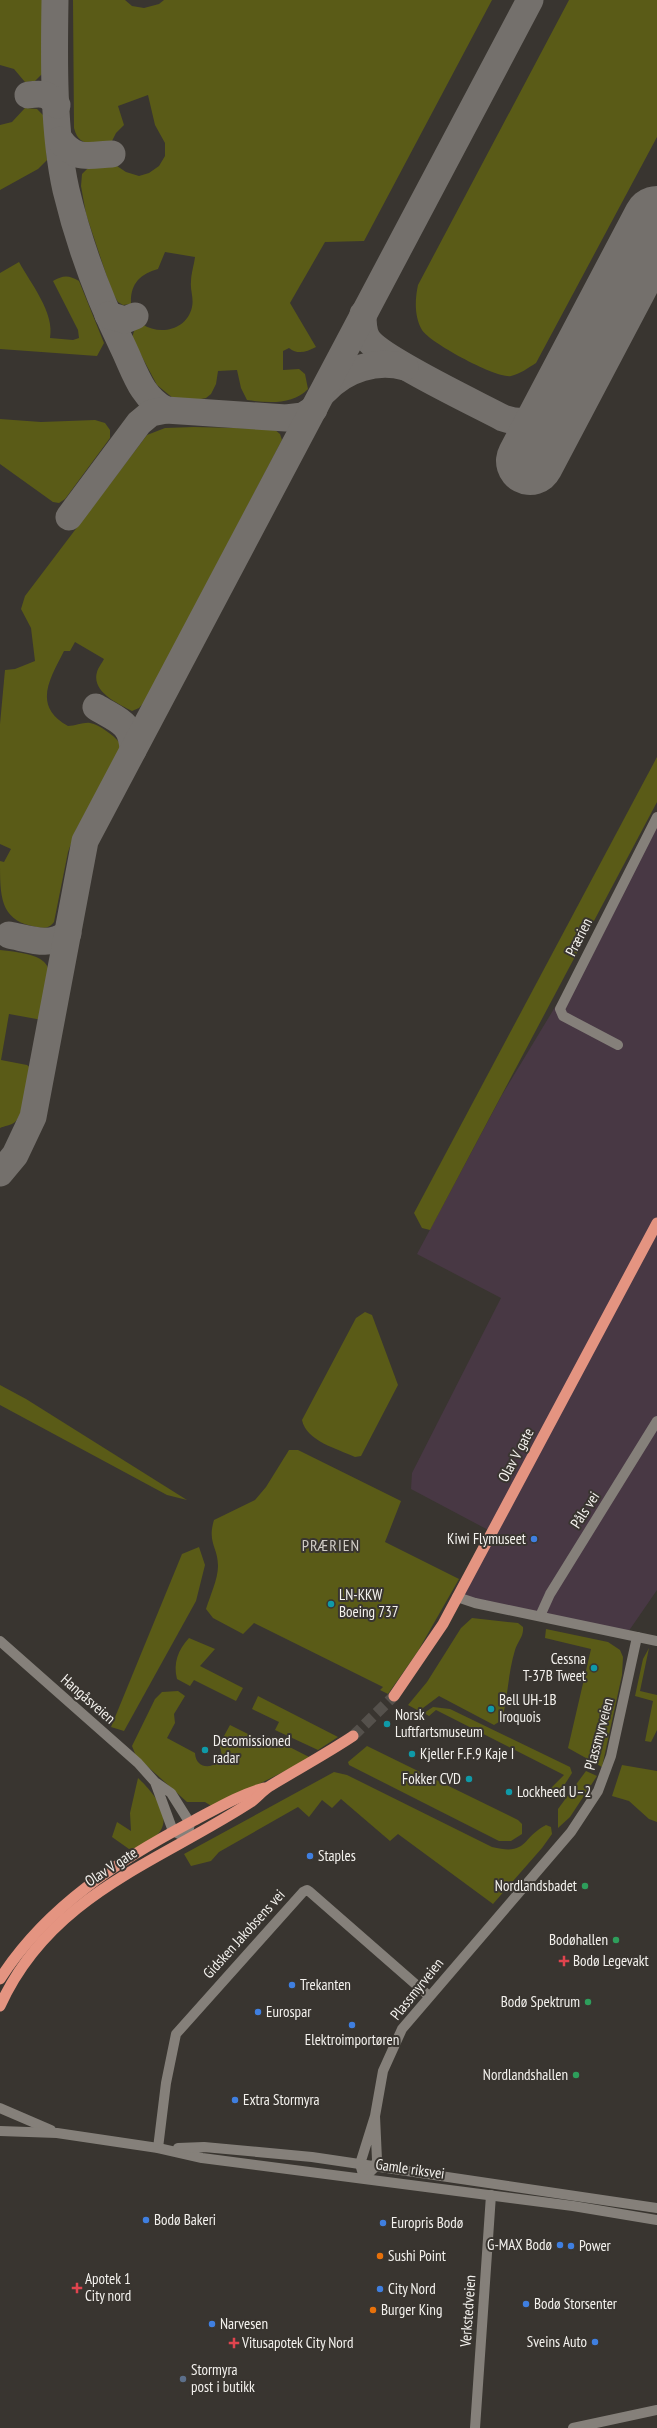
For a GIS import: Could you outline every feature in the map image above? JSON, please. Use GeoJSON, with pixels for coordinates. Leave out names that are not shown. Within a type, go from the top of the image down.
{"type":"FeatureCollection","features":[{"type":"Feature","properties":{"kind":"highway","name":"Olav V gate"},"geometry":{"type":"LineString","coordinates":[[394,1696],[430,1646],[657,1223]]}},
{"type":"Feature","properties":{"kind":"highway","name":"Olav V gate"},"geometry":{"type":"LineString","coordinates":[[0,2006],[28,1958],[64,1919],[123,1876],[252,1801],[269,1787],[353,1736]]}},
{"type":"Feature","properties":{"kind":"highway","name":"Olav V gate"},"geometry":{"type":"LineString","coordinates":[[0,1979],[35,1934],[73,1898],[116,1865],[190,1822],[248,1793],[269,1787]]}},
{"type":"Feature","properties":{"kind":"street","name":"Prærien"},"geometry":{"type":"LineString","coordinates":[[618,1045],[563,1016],[560,1009],[657,817]]}},
{"type":"Feature","properties":{"kind":"street","name":"Påls vei"},"geometry":{"type":"LineString","coordinates":[[540,1616],[550,1594],[657,1421]]}},
{"type":"Feature","properties":{"kind":"street"},"geometry":{"type":"LineString","coordinates":[[457,1597],[475,1603],[657,1640]]}},
{"type":"Feature","properties":{"kind":"street","name":"Plassmyrveien"},"geometry":{"type":"LineString","coordinates":[[360,2164],[375,2116],[382,2071],[402,2029],[570,1832],[598,1791],[611,1756],[638,1637]]}},
{"type":"Feature","properties":{"kind":"street","name":"Hangåsveien"},"geometry":{"type":"LineString","coordinates":[[0,1641],[138,1763],[155,1782]]}},
{"type":"Feature","properties":{"kind":"street"},"geometry":{"type":"LineString","coordinates":[[155,1782],[171,1793],[190,1822],[187,1838],[173,1831],[155,1782]]}},
{"type":"Feature","properties":{"kind":"street","name":"Gidsken Jakobsens vei"},"geometry":{"type":"LineString","coordinates":[[158,2148],[166,2083],[176,2034],[244,1955],[302,1892],[307,1890],[310,1892],[429,1996]]}},
{"type":"Feature","properties":{"kind":"street","name":"Gamle riksvei"},"geometry":{"type":"LineString","coordinates":[[0,2108],[57,2133]]}},
{"type":"Feature","properties":{"kind":"street","name":"Plassmyrveien"},"geometry":{"type":"LineString","coordinates":[[375,2116],[377,2160],[375,2167]]}},
{"type":"Feature","properties":{"kind":"street","name":"Gamle riksvei"},"geometry":{"type":"LineString","coordinates":[[0,2132],[57,2133],[158,2148],[202,2158],[573,2206],[657,2220]]}},
{"type":"Feature","properties":{"kind":"street","name":"Gamle riksvei"},"geometry":{"type":"LineString","coordinates":[[158,2148],[204,2147],[360,2164],[657,2208]]}},
{"type":"Feature","properties":{"kind":"street"},"geometry":{"type":"LineString","coordinates":[[360,2164],[364,2178],[375,2167]]}},
{"type":"Feature","properties":{"kind":"street","name":"Verkstedveien"},"geometry":{"type":"LineString","coordinates":[[475,2428],[492,2195]]}},
{"type":"Feature","properties":{"kind":"street"},"geometry":{"type":"LineString","coordinates":[[573,2428],[655,2412]]}},
{"type":"Feature","properties":{"kind":"shaded area"},"geometry":{"type":"Polygon","coordinates":[[[0,0],[45,0],[43,73],[35,81],[25,82],[14,69],[0,65],[0,0]]]}},
{"type":"Feature","properties":{"kind":"shaded area"},"geometry":{"type":"Polygon","coordinates":[[[73,0],[125,0],[132,6],[144,8],[159,4],[164,0],[492,0],[364,241],[325,242],[290,303],[316,347],[302,352],[296,352],[289,348],[283,351],[283,370],[299,369],[305,374],[308,389],[295,398],[280,402],[247,400],[241,388],[237,370],[218,371],[216,384],[211,394],[206,398],[196,400],[174,399],[157,385],[132,338],[134,331],[142,324],[157,330],[172,329],[185,321],[192,307],[193,300],[191,279],[195,257],[165,252],[158,269],[141,277],[134,285],[131,304],[123,305],[118,302],[112,292],[86,214],[81,186],[82,174],[88,168],[117,166],[126,172],[139,176],[149,173],[159,166],[165,156],[165,143],[155,125],[148,95],[118,106],[124,125],[116,133],[112,141],[88,143],[83,142],[76,135],[74,128],[73,0]]]}},
{"type":"Feature","properties":{"kind":"shaded area"},"geometry":{"type":"Polygon","coordinates":[[[569,0],[657,0],[657,137],[536,363],[524,371],[514,375],[503,375],[492,372],[464,359],[428,336],[419,325],[416,313],[417,290],[418,285],[569,0]]]}},
{"type":"Feature","properties":{"kind":"shaded area"},"geometry":{"type":"Polygon","coordinates":[[[25,108],[37,109],[44,116],[47,160],[38,169],[0,190],[0,125],[12,122],[25,108]]]}},
{"type":"Feature","properties":{"kind":"shaded area"},"geometry":{"type":"Polygon","coordinates":[[[19,262],[46,309],[51,328],[50,338],[73,340],[79,338],[78,330],[53,281],[66,276],[79,281],[104,343],[97,356],[0,349],[0,273],[19,262]]]}},
{"type":"Feature","properties":{"kind":"shaded area"},"geometry":{"type":"Polygon","coordinates":[[[0,419],[41,422],[95,420],[105,423],[110,430],[110,438],[65,499],[59,503],[53,502],[0,464],[0,419]]]}},
{"type":"Feature","properties":{"kind":"shaded area"},"geometry":{"type":"Polygon","coordinates":[[[194,427],[274,429],[280,434],[282,440],[146,700],[139,708],[132,711],[107,696],[98,686],[96,679],[98,670],[104,659],[75,642],[70,651],[64,651],[47,692],[47,701],[50,710],[57,718],[68,726],[90,723],[102,728],[110,733],[119,742],[119,751],[76,830],[68,852],[54,922],[52,925],[44,928],[21,923],[8,912],[4,904],[0,885],[0,861],[4,862],[11,849],[0,844],[0,724],[5,670],[15,669],[35,661],[31,628],[21,609],[25,596],[147,435],[165,428],[194,427]]]}},
{"type":"Feature","properties":{"kind":"shaded area"},"geometry":{"type":"Polygon","coordinates":[[[657,757],[657,802],[430,1230],[422,1228],[414,1213],[657,757]]]}},
{"type":"Feature","properties":{"kind":"shaded area"},"geometry":{"type":"Polygon","coordinates":[[[657,817],[657,1590],[626,1635],[457,1597],[492,1532],[411,1489],[412,1473],[501,1298],[417,1254],[502,1095],[590,949],[657,817]]]}},
{"type":"Feature","properties":{"kind":"shaded area"},"geometry":{"type":"Polygon","coordinates":[[[0,950],[34,956],[43,961],[48,968],[50,977],[42,1020],[9,1014],[1,1060],[27,1065],[33,1070],[25,1105],[19,1117],[14,1123],[0,1128],[0,950]]]}},
{"type":"Feature","properties":{"kind":"shaded area"},"geometry":{"type":"Polygon","coordinates":[[[365,1312],[372,1315],[398,1385],[361,1456],[355,1457],[316,1439],[310,1434],[302,1420],[356,1318],[365,1312]]]}},
{"type":"Feature","properties":{"kind":"shaded area"},"geometry":{"type":"Polygon","coordinates":[[[0,1385],[26,1399],[187,1500],[167,1495],[0,1405],[0,1385]]]}},
{"type":"Feature","properties":{"kind":"shaded area"},"geometry":{"type":"Polygon","coordinates":[[[289,1450],[298,1450],[401,1501],[385,1542],[459,1579],[418,1651],[388,1694],[380,1690],[383,1687],[254,1623],[243,1634],[213,1618],[206,1609],[218,1571],[218,1560],[212,1540],[214,1520],[255,1500],[266,1487],[289,1450]]]}},
{"type":"Feature","properties":{"kind":"shaded area"},"geometry":{"type":"Polygon","coordinates":[[[199,1547],[205,1565],[196,1601],[124,1731],[111,1727],[182,1554],[199,1547]]]}},
{"type":"Feature","properties":{"kind":"shaded area"},"geometry":{"type":"Polygon","coordinates":[[[472,1618],[518,1623],[523,1627],[523,1633],[515,1650],[509,1676],[506,1703],[502,1720],[494,1725],[439,1696],[419,1711],[408,1705],[427,1682],[461,1628],[472,1618]]]}},
{"type":"Feature","properties":{"kind":"shaded area"},"geometry":{"type":"Polygon","coordinates":[[[546,1629],[608,1642],[620,1650],[623,1657],[622,1675],[602,1767],[568,1748],[591,1649],[545,1638],[546,1629]]]}},
{"type":"Feature","properties":{"kind":"shaded area"},"geometry":{"type":"Polygon","coordinates":[[[189,1638],[215,1649],[200,1666],[243,1688],[236,1701],[194,1680],[190,1686],[177,1679],[177,1657],[189,1638]]]}},
{"type":"Feature","properties":{"kind":"shaded area"},"geometry":{"type":"Polygon","coordinates":[[[649,1648],[640,1691],[657,1695],[657,1730],[651,1742],[645,1741],[653,1701],[635,1696],[643,1659],[649,1648]]]}},
{"type":"Feature","properties":{"kind":"shaded area"},"geometry":{"type":"Polygon","coordinates":[[[178,1691],[185,1696],[174,1714],[175,1723],[167,1738],[195,1753],[197,1760],[201,1764],[212,1766],[217,1763],[221,1752],[219,1745],[230,1725],[266,1743],[270,1737],[311,1758],[213,1807],[205,1802],[187,1802],[136,1756],[132,1746],[155,1699],[162,1692],[178,1691]]]}},
{"type":"Feature","properties":{"kind":"shaded area"},"geometry":{"type":"Polygon","coordinates":[[[258,1696],[338,1737],[318,1750],[275,1730],[279,1722],[252,1709],[258,1696]]]}},
{"type":"Feature","properties":{"kind":"shaded area"},"geometry":{"type":"Polygon","coordinates":[[[433,1707],[450,1709],[570,1767],[572,1773],[556,1794],[550,1789],[564,1775],[436,1710],[429,1716],[424,1713],[433,1707]]]}},
{"type":"Feature","properties":{"kind":"shaded area"},"geometry":{"type":"Polygon","coordinates":[[[367,1746],[518,1820],[522,1824],[522,1834],[511,1841],[499,1841],[349,1765],[348,1762],[367,1746]]]}},
{"type":"Feature","properties":{"kind":"shaded area"},"geometry":{"type":"Polygon","coordinates":[[[622,1765],[657,1771],[657,1822],[649,1819],[629,1801],[612,1796],[622,1765]]]}},
{"type":"Feature","properties":{"kind":"shaded area"},"geometry":{"type":"Polygon","coordinates":[[[586,1771],[597,1776],[570,1817],[558,1828],[558,1809],[586,1771]]]}},
{"type":"Feature","properties":{"kind":"shaded area"},"geometry":{"type":"Polygon","coordinates":[[[334,1772],[347,1775],[492,1847],[512,1849],[518,1847],[546,1825],[551,1827],[552,1834],[542,1848],[493,1904],[398,1834],[390,1841],[341,1799],[332,1808],[322,1800],[309,1817],[298,1807],[219,1852],[211,1861],[191,1866],[184,1854],[334,1772]]]}},
{"type":"Feature","properties":{"kind":"shaded area"},"geometry":{"type":"Polygon","coordinates":[[[138,1778],[151,1792],[162,1809],[164,1818],[163,1826],[158,1834],[149,1841],[129,1849],[112,1837],[117,1822],[131,1831],[130,1813],[138,1778]]]}},
{"type":"Feature","properties":{"kind":"taxiway"},"geometry":{"type":"LineString","coordinates":[[55,0],[55,96],[62,168],[71,210],[83,250],[98,290],[135,374],[150,398],[157,405],[166,410]]}},
{"type":"Feature","properties":{"kind":"taxiway"},"geometry":{"type":"LineString","coordinates":[[0,1173],[15,1155],[33,1117],[85,841],[530,0]]}},
{"type":"Feature","properties":{"kind":"taxiway"},"geometry":{"type":"LineString","coordinates":[[28,95],[37,94],[48,96],[57,105]]}},
{"type":"Feature","properties":{"kind":"taxiway"},"geometry":{"type":"LineString","coordinates":[[60,140],[66,147],[77,154],[89,156],[112,154]]}},
{"type":"Feature","properties":{"kind":"taxiway"},"geometry":{"type":"LineString","coordinates":[[363,314],[367,338],[375,347],[408,368],[503,418],[524,422],[543,418],[556,412]]}},
{"type":"Feature","properties":{"kind":"taxiway"},"geometry":{"type":"LineString","coordinates":[[108,315],[125,320],[135,316]]}},
{"type":"Feature","properties":{"kind":"taxiway"},"geometry":{"type":"LineString","coordinates":[[325,391],[342,377],[362,368],[384,364],[405,367]]}},
{"type":"Feature","properties":{"kind":"taxiway"},"geometry":{"type":"LineString","coordinates":[[69,517],[139,423],[151,413],[166,410],[286,418],[303,416],[314,409]]}},
{"type":"Feature","properties":{"kind":"taxiway"},"geometry":{"type":"LineString","coordinates":[[96,707],[122,723],[130,733],[133,750]]}},
{"type":"Feature","properties":{"kind":"taxiway"},"geometry":{"type":"LineString","coordinates":[[9,935],[32,940],[47,941],[61,938],[68,933]]}},
{"type":"Feature","properties":{"kind":"runway"},"geometry":{"type":"LineString","coordinates":[[530,461],[657,220]]}},
{"type":"Feature","properties":{"kind":"tunnel"},"geometry":{"type":"LineString","coordinates":[[353,1736],[394,1696]]}},
{"type":"Feature","properties":{"kind":"place","name":"Kiwi Flymuseet"},"geometry":{"type":"Point","coordinates":[534,1539]}},
{"type":"Feature","properties":{"kind":"place","name":"LN-KKW Boeing 737"},"geometry":{"type":"Point","coordinates":[331,1604]}},
{"type":"Feature","properties":{"kind":"place","name":"Cessna T-37B Tweet"},"geometry":{"type":"Point","coordinates":[594,1668]}},
{"type":"Feature","properties":{"kind":"place","name":"Bell UH-1B Iroquois"},"geometry":{"type":"Point","coordinates":[491,1709]}},
{"type":"Feature","properties":{"kind":"place","name":"Norsk Luftfartsmuseum"},"geometry":{"type":"Point","coordinates":[387,1724]}},
{"type":"Feature","properties":{"kind":"place","name":"Decomissioned radar"},"geometry":{"type":"Point","coordinates":[205,1750]}},
{"type":"Feature","properties":{"kind":"place","name":"Kjeller F.F.9 Kaje I"},"geometry":{"type":"Point","coordinates":[412,1754]}},
{"type":"Feature","properties":{"kind":"place","name":"Fokker CVD"},"geometry":{"type":"Point","coordinates":[469,1779]}},
{"type":"Feature","properties":{"kind":"place","name":"Lockheed U–2"},"geometry":{"type":"Point","coordinates":[509,1792]}},
{"type":"Feature","properties":{"kind":"place","name":"Staples"},"geometry":{"type":"Point","coordinates":[310,1856]}},
{"type":"Feature","properties":{"kind":"place","name":"Nordlandsbadet"},"geometry":{"type":"Point","coordinates":[585,1886]}},
{"type":"Feature","properties":{"kind":"place","name":"Bodøhallen"},"geometry":{"type":"Point","coordinates":[616,1940]}},
{"type":"Feature","properties":{"kind":"place","name":"Bodø Legevakt"},"geometry":{"type":"Point","coordinates":[564,1961]}},
{"type":"Feature","properties":{"kind":"place","name":"Trekanten"},"geometry":{"type":"Point","coordinates":[292,1985]}},
{"type":"Feature","properties":{"kind":"place","name":"Bodø Spektrum"},"geometry":{"type":"Point","coordinates":[588,2002]}},
{"type":"Feature","properties":{"kind":"place","name":"Eurospar"},"geometry":{"type":"Point","coordinates":[258,2012]}},
{"type":"Feature","properties":{"kind":"place","name":"Elektroimportøren"},"geometry":{"type":"Point","coordinates":[352,2025]}},
{"type":"Feature","properties":{"kind":"place","name":"Nordlandshallen"},"geometry":{"type":"Point","coordinates":[576,2075]}},
{"type":"Feature","properties":{"kind":"place","name":"Extra Stormyra"},"geometry":{"type":"Point","coordinates":[235,2100]}},
{"type":"Feature","properties":{"kind":"place","name":"Bodø Bakeri"},"geometry":{"type":"Point","coordinates":[146,2220]}},
{"type":"Feature","properties":{"kind":"place","name":"Europris Bodø"},"geometry":{"type":"Point","coordinates":[383,2223]}},
{"type":"Feature","properties":{"kind":"place","name":"G-MAX Bodø"},"geometry":{"type":"Point","coordinates":[560,2245]}},
{"type":"Feature","properties":{"kind":"place","name":"Power"},"geometry":{"type":"Point","coordinates":[571,2246]}},
{"type":"Feature","properties":{"kind":"place","name":"Sushi Point"},"geometry":{"type":"Point","coordinates":[380,2256]}},
{"type":"Feature","properties":{"kind":"place","name":"Apotek 1 City nord"},"geometry":{"type":"Point","coordinates":[77,2288]}},
{"type":"Feature","properties":{"kind":"place","name":"City Nord"},"geometry":{"type":"Point","coordinates":[380,2289]}},
{"type":"Feature","properties":{"kind":"place","name":"Bodø Storsenter"},"geometry":{"type":"Point","coordinates":[526,2304]}},
{"type":"Feature","properties":{"kind":"place","name":"Burger King"},"geometry":{"type":"Point","coordinates":[373,2310]}},
{"type":"Feature","properties":{"kind":"place","name":"Narvesen"},"geometry":{"type":"Point","coordinates":[212,2324]}},
{"type":"Feature","properties":{"kind":"place","name":"Sveins Auto"},"geometry":{"type":"Point","coordinates":[595,2342]}},
{"type":"Feature","properties":{"kind":"place","name":"Vitusapotek City Nord"},"geometry":{"type":"Point","coordinates":[234,2343]}},
{"type":"Feature","properties":{"kind":"place","name":"Stormyra post i butikk"},"geometry":{"type":"Point","coordinates":[183,2379]}},
{"type":"Feature","properties":{"kind":"district","name":"PRÆRIEN"},"geometry":{"type":"Point","coordinates":[331,1545]}}]}
